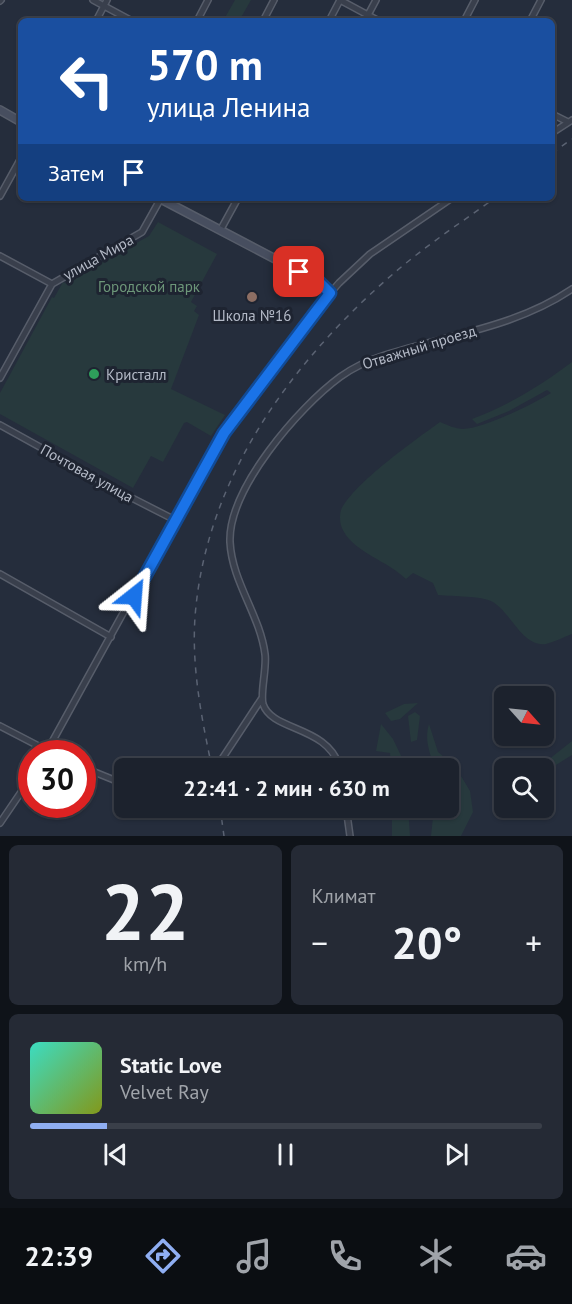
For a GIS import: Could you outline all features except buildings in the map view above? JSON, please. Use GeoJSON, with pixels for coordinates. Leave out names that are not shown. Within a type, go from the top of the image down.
{"type":"FeatureCollection","features":[{"type":"Feature","properties":{"kind":"street"},"geometry":{"type":"LineString","coordinates":[[93,0],[126,18]]}},
{"type":"Feature","properties":{"kind":"street"},"geometry":{"type":"LineString","coordinates":[[98,18],[107,0]]}},
{"type":"Feature","properties":{"kind":"street"},"geometry":{"type":"LineString","coordinates":[[199,18],[208,0]]}},
{"type":"Feature","properties":{"kind":"street"},"geometry":{"type":"LineString","coordinates":[[265,18],[274,0]]}},
{"type":"Feature","properties":{"kind":"street"},"geometry":{"type":"LineString","coordinates":[[331,18],[340,0],[374,18]]}},
{"type":"Feature","properties":{"kind":"street"},"geometry":{"type":"LineString","coordinates":[[368,15],[376,0]]}},
{"type":"Feature","properties":{"kind":"street"},"geometry":{"type":"LineString","coordinates":[[466,18],[475,0]]}},
{"type":"Feature","properties":{"kind":"street"},"geometry":{"type":"LineString","coordinates":[[532,18],[541,0]]}},
{"type":"Feature","properties":{"kind":"street"},"geometry":{"type":"LineString","coordinates":[[0,110],[18,120]]}},
{"type":"Feature","properties":{"kind":"street"},"geometry":{"type":"LineString","coordinates":[[555,115],[570,121]]}},
{"type":"Feature","properties":{"kind":"street"},"geometry":{"type":"LineString","coordinates":[[555,131],[570,121]]}},
{"type":"Feature","properties":{"kind":"street"},"geometry":{"type":"LineString","coordinates":[[0,196],[18,163]]}},
{"type":"Feature","properties":{"kind":"street","name":"улица Мира"},"geometry":{"type":"LineString","coordinates":[[0,378],[52,284],[142,232],[158,201]]}},
{"type":"Feature","properties":{"kind":"street"},"geometry":{"type":"LineString","coordinates":[[166,201],[319,282],[330,293]]}},
{"type":"Feature","properties":{"kind":"street"},"geometry":{"type":"LineString","coordinates":[[221,230],[236,201]]}},
{"type":"Feature","properties":{"kind":"street"},"geometry":{"type":"LineString","coordinates":[[55,740],[224,433],[330,293],[370,254],[448,201]]}},
{"type":"Feature","properties":{"kind":"street"},"geometry":{"type":"LineString","coordinates":[[0,256],[52,284]]}},
{"type":"Feature","properties":{"kind":"street","name":"Отважный проезд"},"geometry":{"type":"LineString","coordinates":[[262,698],[265,654],[234,568],[230,532],[237,508],[267,451],[330,384],[351,369],[386,354],[531,313],[572,290]]}},
{"type":"Feature","properties":{"kind":"street","name":"Почтовая улица"},"geometry":{"type":"LineString","coordinates":[[0,425],[175,520]]}},
{"type":"Feature","properties":{"kind":"street"},"geometry":{"type":"LineString","coordinates":[[0,574],[111,637]]}},
{"type":"Feature","properties":{"kind":"street"},"geometry":{"type":"LineString","coordinates":[[223,758],[262,698]]}},
{"type":"Feature","properties":{"kind":"street"},"geometry":{"type":"LineString","coordinates":[[262,698],[264,707],[270,715],[312,735],[328,747],[334,758]]}},
{"type":"Feature","properties":{"kind":"street"},"geometry":{"type":"LineString","coordinates":[[0,726],[26,740]]}},
{"type":"Feature","properties":{"kind":"street"},"geometry":{"type":"LineString","coordinates":[[96,773],[114,780]]}},
{"type":"Feature","properties":{"kind":"street"},"geometry":{"type":"LineString","coordinates":[[0,823],[18,797]]}},
{"type":"Feature","properties":{"kind":"street"},"geometry":{"type":"LineString","coordinates":[[348,818],[350,836]]}},
{"type":"Feature","properties":{"kind":"green space"},"geometry":{"type":"Polygon","coordinates":[[[235,0],[251,0],[241,18],[225,18],[235,0]]]}},
{"type":"Feature","properties":{"kind":"green space","name":"Кристалл"},"geometry":{"type":"Polygon","coordinates":[[[158,222],[217,254],[191,302],[197,306],[194,311],[199,315],[171,389],[225,415],[211,436],[187,422],[184,423],[163,462],[151,456],[133,488],[0,414],[0,393],[52,297],[54,298],[63,282],[69,285],[73,278],[149,236],[158,222]]]}},
{"type":"Feature","properties":{"kind":"green space"},"geometry":{"type":"Polygon","coordinates":[[[572,362],[572,634],[546,644],[538,644],[524,635],[493,602],[474,597],[438,595],[433,583],[413,573],[406,579],[349,539],[341,524],[341,510],[348,499],[371,475],[401,451],[440,422],[457,428],[472,428],[509,415],[533,403],[551,393],[547,390],[509,411],[477,424],[472,419],[524,394],[572,362]]]}},
{"type":"Feature","properties":{"kind":"green space"},"geometry":{"type":"Polygon","coordinates":[[[418,703],[400,719],[391,721],[385,713],[404,704],[418,703]]]}},
{"type":"Feature","properties":{"kind":"green space"},"geometry":{"type":"Polygon","coordinates":[[[415,712],[420,716],[417,740],[411,742],[408,716],[415,712]]]}},
{"type":"Feature","properties":{"kind":"green space"},"geometry":{"type":"Polygon","coordinates":[[[381,724],[393,739],[402,758],[390,758],[390,753],[376,751],[381,724]]]}},
{"type":"Feature","properties":{"kind":"green space"},"geometry":{"type":"Polygon","coordinates":[[[429,724],[438,752],[445,758],[431,758],[427,741],[429,724]]]}},
{"type":"Feature","properties":{"kind":"green space"},"geometry":{"type":"Polygon","coordinates":[[[572,741],[572,755],[554,766],[554,758],[551,758],[572,741]]]}},
{"type":"Feature","properties":{"kind":"green space"},"geometry":{"type":"Polygon","coordinates":[[[459,773],[470,791],[473,812],[461,836],[431,836],[433,818],[459,818],[459,773]]]}},
{"type":"Feature","properties":{"kind":"green space"},"geometry":{"type":"Polygon","coordinates":[[[392,818],[409,818],[410,836],[392,836],[392,818]]]}},
{"type":"Feature","properties":{"kind":"railway"},"geometry":{"type":"LineString","coordinates":[[555,151],[572,139]]}},
{"type":"Feature","properties":{"kind":"railway"},"geometry":{"type":"LineString","coordinates":[[210,758],[201,708],[194,647],[196,606],[205,556],[219,508],[240,462],[265,418],[294,377],[327,338],[400,268],[491,201]]}},
{"type":"Feature","properties":{"kind":"railway"},"geometry":{"type":"LineString","coordinates":[[222,818],[224,836]]}},
{"type":"Feature","properties":{"kind":"place","name":"Школа №16"},"geometry":{"type":"Point","coordinates":[252,297]}},
{"type":"Feature","properties":{"kind":"place","name":"Кристалл"},"geometry":{"type":"Point","coordinates":[94,374]}},
{"type":"Feature","properties":{"kind":"route"},"geometry":{"type":"LineString","coordinates":[[134,596],[224,433],[330,293],[319,282],[299,272]]}},
{"type":"Feature","properties":{"kind":"park label","name":"Городской парк"},"geometry":{"type":"Point","coordinates":[149,286]}}]}
